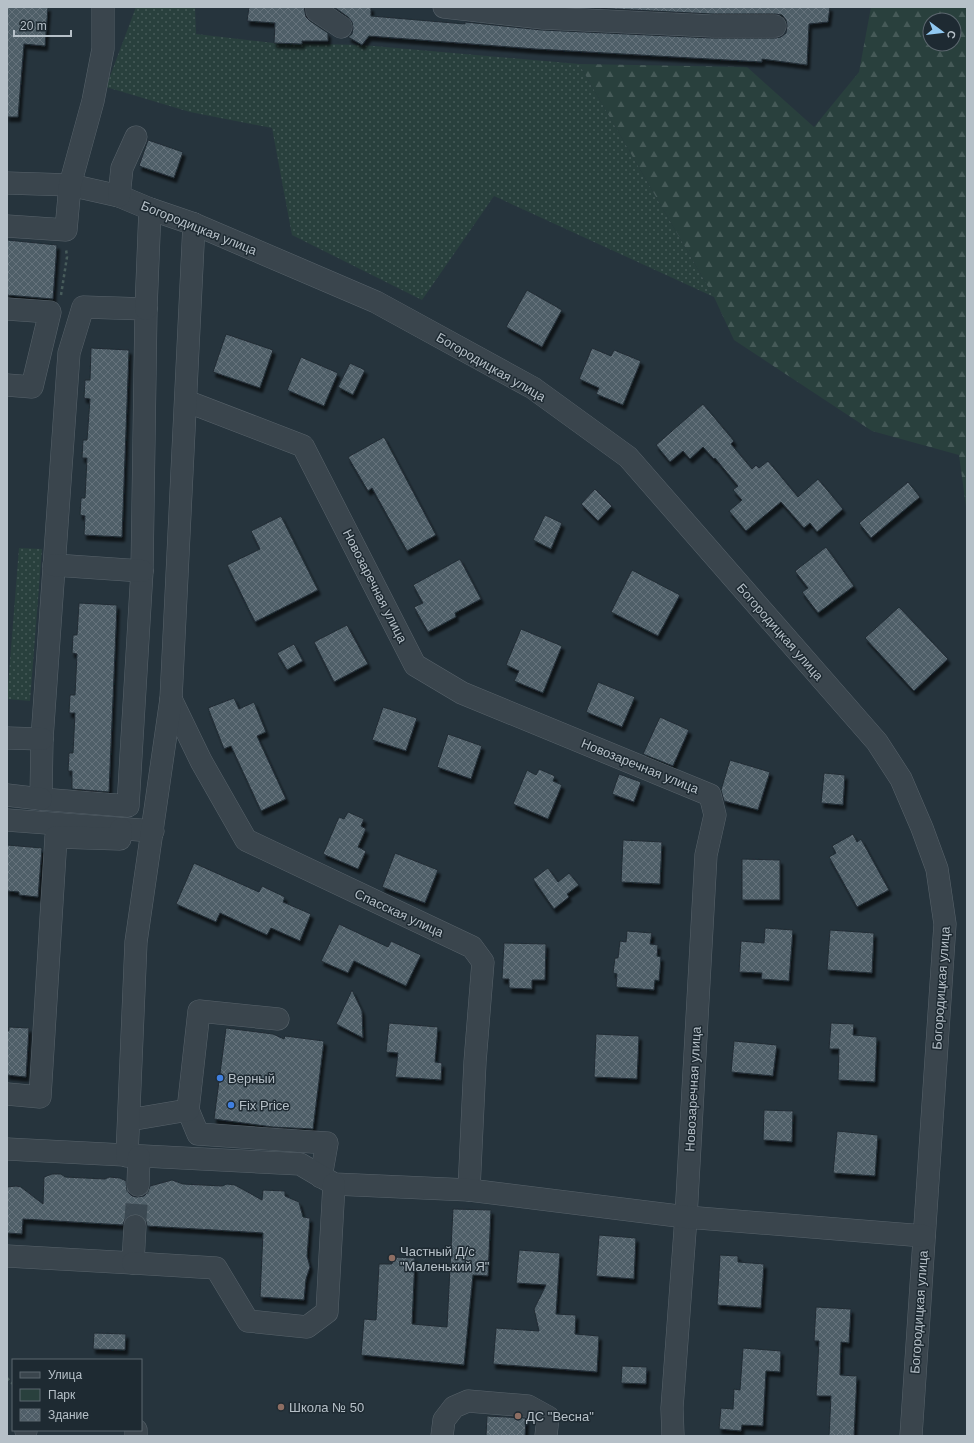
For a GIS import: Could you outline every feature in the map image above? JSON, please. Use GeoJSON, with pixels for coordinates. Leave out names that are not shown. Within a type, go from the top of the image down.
{"type":"FeatureCollection","features":[{"type":"Feature","properties":{"kind":"street"},"geometry":{"type":"LineString","coordinates":[[7,226],[66,230],[70,185],[93,101],[103,49],[103,7]]}},
{"type":"Feature","properties":{"kind":"street"},"geometry":{"type":"LineString","coordinates":[[317,7],[317,11],[341,27]]}},
{"type":"Feature","properties":{"kind":"street"},"geometry":{"type":"LineString","coordinates":[[444,7],[543,13],[712,17],[775,26]]}},
{"type":"Feature","properties":{"kind":"street"},"geometry":{"type":"LineString","coordinates":[[119,196],[122,168],[136,137]]}},
{"type":"Feature","properties":{"kind":"street","name":"Богородицкая улица"},"geometry":{"type":"LineString","coordinates":[[7,183],[70,185],[119,196],[150,209],[194,224],[376,302],[533,388],[628,457],[877,742],[901,779],[922,828],[937,869],[945,924],[911,1436]]}},
{"type":"Feature","properties":{"kind":"street"},"geometry":{"type":"LineString","coordinates":[[7,795],[128,806],[142,571],[146,309],[150,209]]}},
{"type":"Feature","properties":{"kind":"street"},"geometry":{"type":"LineString","coordinates":[[138,1185],[129,1120],[136,942],[171,699],[194,224]]}},
{"type":"Feature","properties":{"kind":"street"},"geometry":{"type":"LineString","coordinates":[[41,799],[42,740],[69,353],[83,307],[146,309]]}},
{"type":"Feature","properties":{"kind":"street"},"geometry":{"type":"LineString","coordinates":[[7,309],[50,312],[32,387],[7,385]]}},
{"type":"Feature","properties":{"kind":"street","name":"Новозаречная улица"},"geometry":{"type":"LineString","coordinates":[[186,401],[303,446],[415,665],[462,693],[710,795],[715,815],[706,855],[686,1217],[669,1434]]}},
{"type":"Feature","properties":{"kind":"street"},"geometry":{"type":"LineString","coordinates":[[54,565],[142,571]]}},
{"type":"Feature","properties":{"kind":"street","name":"Спасская улица"},"geometry":{"type":"LineString","coordinates":[[171,699],[201,761],[246,840],[472,947],[483,962],[475,1062],[469,1190]]}},
{"type":"Feature","properties":{"kind":"street"},"geometry":{"type":"LineString","coordinates":[[7,738],[42,740]]}},
{"type":"Feature","properties":{"kind":"street"},"geometry":{"type":"LineString","coordinates":[[7,820],[153,831]]}},
{"type":"Feature","properties":{"kind":"street"},"geometry":{"type":"LineString","coordinates":[[7,1094],[40,1096],[56,837],[120,840],[121,829]]}},
{"type":"Feature","properties":{"kind":"street"},"geometry":{"type":"LineString","coordinates":[[7,1256],[216,1268],[248,1321],[306,1327],[327,1312],[327,1143],[198,1134],[188,1110],[199,1011],[278,1019]]}},
{"type":"Feature","properties":{"kind":"street"},"geometry":{"type":"LineString","coordinates":[[129,1120],[188,1110]]}},
{"type":"Feature","properties":{"kind":"street"},"geometry":{"type":"LineString","coordinates":[[7,1149],[300,1164],[327,1181],[469,1190],[686,1217],[924,1236]]}},
{"type":"Feature","properties":{"kind":"street"},"geometry":{"type":"LineString","coordinates":[[134,1263],[135,1226]]}},
{"type":"Feature","properties":{"kind":"street"},"geometry":{"type":"LineString","coordinates":[[442,1436],[444,1420],[454,1407],[468,1401],[528,1406],[548,1417],[546,1436]]}},
{"type":"Feature","properties":{"kind":"path"},"geometry":{"type":"LineString","coordinates":[[50,312],[59,305],[66,257],[66,230]]}},
{"type":"Feature","properties":{"kind":"green space"},"geometry":{"type":"Polygon","coordinates":[[[136,7],[195,7],[196,34],[274,43],[362,45],[579,64],[714,297],[494,196],[422,300],[292,235],[272,128],[190,112],[106,87],[136,7]]]}},
{"type":"Feature","properties":{"kind":"green space"},"geometry":{"type":"Polygon","coordinates":[[[871,7],[967,7],[967,514],[959,455],[872,431],[734,340],[714,297],[579,64],[747,67],[814,127],[859,72],[871,7]]]}},
{"type":"Feature","properties":{"kind":"green space"},"geometry":{"type":"Polygon","coordinates":[[[19,548],[42,549],[30,701],[7,699],[19,548]]]}},
{"type":"Feature","properties":{"kind":"building"},"geometry":{"type":"Polygon","coordinates":[[[7,7],[48,7],[45,46],[24,44],[18,117],[7,117],[7,7]]]}},
{"type":"Feature","properties":{"kind":"building"},"geometry":{"type":"Polygon","coordinates":[[[249,7],[304,7],[306,17],[328,33],[328,41],[302,41],[302,44],[274,43],[275,23],[247,21],[249,7]]]}},
{"type":"Feature","properties":{"kind":"building"},"geometry":{"type":"Polygon","coordinates":[[[334,7],[371,7],[371,16],[465,24],[465,22],[542,30],[712,38],[775,38],[781,37],[786,33],[786,20],[782,15],[712,14],[575,7],[830,7],[828,22],[809,24],[807,65],[762,59],[762,62],[536,49],[369,36],[362,45],[348,37],[352,34],[352,22],[348,17],[334,7]]]}},
{"type":"Feature","properties":{"kind":"building"},"geometry":{"type":"Polygon","coordinates":[[[148,140],[183,152],[174,178],[139,166],[148,140]]]}},
{"type":"Feature","properties":{"kind":"building"},"geometry":{"type":"Polygon","coordinates":[[[7,240],[57,245],[53,299],[7,295],[7,240]]]}},
{"type":"Feature","properties":{"kind":"building"},"geometry":{"type":"Polygon","coordinates":[[[527,290],[562,310],[542,347],[506,327],[527,290]]]}},
{"type":"Feature","properties":{"kind":"building"},"geometry":{"type":"Polygon","coordinates":[[[226,334],[273,350],[260,388],[213,372],[226,334]]]}},
{"type":"Feature","properties":{"kind":"building"},"geometry":{"type":"Polygon","coordinates":[[[91,348],[129,350],[122,537],[84,535],[85,516],[80,515],[81,498],[85,498],[87,458],[82,458],[83,440],[87,440],[90,399],[84,398],[85,380],[90,380],[91,348]]]}},
{"type":"Feature","properties":{"kind":"building"},"geometry":{"type":"Polygon","coordinates":[[[592,348],[611,356],[614,350],[641,361],[623,405],[596,394],[599,388],[579,379],[592,348]]]}},
{"type":"Feature","properties":{"kind":"building"},"geometry":{"type":"Polygon","coordinates":[[[301,357],[338,373],[324,406],[287,390],[301,357]]]}},
{"type":"Feature","properties":{"kind":"building"},"geometry":{"type":"Polygon","coordinates":[[[350,363],[365,370],[353,395],[338,387],[350,363]]]}},
{"type":"Feature","properties":{"kind":"building"},"geometry":{"type":"Polygon","coordinates":[[[703,404],[734,441],[731,444],[752,469],[756,465],[759,468],[768,461],[798,497],[818,479],[843,509],[817,532],[810,523],[804,528],[781,502],[746,531],[729,511],[742,500],[733,490],[738,486],[715,458],[714,459],[703,447],[690,459],[683,451],[670,462],[656,445],[703,404]]]}},
{"type":"Feature","properties":{"kind":"building"},"geometry":{"type":"Polygon","coordinates":[[[384,437],[436,535],[407,551],[372,488],[368,491],[348,457],[384,437]]]}},
{"type":"Feature","properties":{"kind":"building"},"geometry":{"type":"Polygon","coordinates":[[[908,482],[920,497],[871,538],[859,523],[908,482]]]}},
{"type":"Feature","properties":{"kind":"building"},"geometry":{"type":"Polygon","coordinates":[[[595,489],[612,506],[598,521],[581,504],[595,489]]]}},
{"type":"Feature","properties":{"kind":"building"},"geometry":{"type":"Polygon","coordinates":[[[545,515],[562,523],[551,549],[533,540],[545,515]]]}},
{"type":"Feature","properties":{"kind":"building"},"geometry":{"type":"Polygon","coordinates":[[[281,516],[318,590],[255,622],[227,565],[260,549],[251,531],[281,516]]]}},
{"type":"Feature","properties":{"kind":"building"},"geometry":{"type":"Polygon","coordinates":[[[826,547],[854,586],[818,613],[802,592],[808,588],[795,571],[826,547]]]}},
{"type":"Feature","properties":{"kind":"building"},"geometry":{"type":"Polygon","coordinates":[[[460,559],[481,599],[455,613],[456,617],[428,632],[414,607],[423,603],[413,585],[460,559]]]}},
{"type":"Feature","properties":{"kind":"building"},"geometry":{"type":"Polygon","coordinates":[[[632,570],[680,595],[658,636],[611,612],[632,570]]]}},
{"type":"Feature","properties":{"kind":"building"},"geometry":{"type":"Polygon","coordinates":[[[79,603],[117,605],[109,792],[72,789],[72,771],[68,771],[69,753],[73,753],[75,713],[69,713],[70,695],[75,695],[77,654],[72,653],[73,635],[77,635],[79,603]]]}},
{"type":"Feature","properties":{"kind":"building"},"geometry":{"type":"Polygon","coordinates":[[[899,607],[948,659],[914,691],[865,638],[899,607]]]}},
{"type":"Feature","properties":{"kind":"building"},"geometry":{"type":"Polygon","coordinates":[[[347,625],[368,664],[334,682],[314,642],[347,625]]]}},
{"type":"Feature","properties":{"kind":"building"},"geometry":{"type":"Polygon","coordinates":[[[521,629],[562,646],[543,693],[514,681],[519,671],[506,665],[521,629]]]}},
{"type":"Feature","properties":{"kind":"building"},"geometry":{"type":"Polygon","coordinates":[[[294,644],[303,661],[287,670],[277,653],[294,644]]]}},
{"type":"Feature","properties":{"kind":"building"},"geometry":{"type":"Polygon","coordinates":[[[598,682],[635,697],[622,727],[586,712],[598,682]]]}},
{"type":"Feature","properties":{"kind":"building"},"geometry":{"type":"Polygon","coordinates":[[[234,698],[239,709],[254,702],[266,732],[257,736],[286,799],[261,811],[231,746],[224,749],[208,708],[234,698]]]}},
{"type":"Feature","properties":{"kind":"building"},"geometry":{"type":"Polygon","coordinates":[[[383,707],[417,718],[406,751],[372,740],[383,707]]]}},
{"type":"Feature","properties":{"kind":"building"},"geometry":{"type":"Polygon","coordinates":[[[660,717],[689,730],[673,766],[643,754],[660,717]]]}},
{"type":"Feature","properties":{"kind":"building"},"geometry":{"type":"Polygon","coordinates":[[[448,734],[482,746],[471,779],[437,767],[448,734]]]}},
{"type":"Feature","properties":{"kind":"building"},"geometry":{"type":"Polygon","coordinates":[[[730,760],[770,772],[758,810],[724,801],[721,790],[730,760]]]}},
{"type":"Feature","properties":{"kind":"building"},"geometry":{"type":"Polygon","coordinates":[[[539,769],[555,776],[553,781],[562,785],[548,819],[513,804],[527,770],[536,775],[539,769]]]}},
{"type":"Feature","properties":{"kind":"building"},"geometry":{"type":"Polygon","coordinates":[[[824,773],[845,775],[843,805],[821,803],[824,773]]]}},
{"type":"Feature","properties":{"kind":"building"},"geometry":{"type":"Polygon","coordinates":[[[619,774],[641,782],[634,802],[612,794],[619,774]]]}},
{"type":"Feature","properties":{"kind":"building"},"geometry":{"type":"Polygon","coordinates":[[[348,812],[364,819],[361,826],[366,829],[358,847],[366,851],[358,869],[323,854],[339,817],[344,819],[348,812]]]}},
{"type":"Feature","properties":{"kind":"building"},"geometry":{"type":"Polygon","coordinates":[[[853,834],[857,842],[861,839],[889,890],[857,907],[829,857],[836,853],[832,846],[853,834]]]}},
{"type":"Feature","properties":{"kind":"building"},"geometry":{"type":"Polygon","coordinates":[[[623,840],[662,842],[660,884],[621,882],[623,840]]]}},
{"type":"Feature","properties":{"kind":"building"},"geometry":{"type":"Polygon","coordinates":[[[7,845],[42,848],[38,897],[19,895],[19,892],[7,891],[7,845]]]}},
{"type":"Feature","properties":{"kind":"building"},"geometry":{"type":"Polygon","coordinates":[[[395,853],[438,870],[425,903],[382,887],[395,853]]]}},
{"type":"Feature","properties":{"kind":"building"},"geometry":{"type":"Polygon","coordinates":[[[742,859],[780,860],[780,900],[742,900],[742,859]]]}},
{"type":"Feature","properties":{"kind":"building"},"geometry":{"type":"Polygon","coordinates":[[[194,863],[259,892],[262,886],[285,897],[283,902],[311,914],[300,941],[271,928],[267,935],[220,913],[216,922],[176,904],[194,863]]]}},
{"type":"Feature","properties":{"kind":"building"},"geometry":{"type":"Polygon","coordinates":[[[548,868],[558,882],[569,873],[579,885],[567,894],[569,897],[554,909],[533,879],[548,868]]]}},
{"type":"Feature","properties":{"kind":"building"},"geometry":{"type":"Polygon","coordinates":[[[339,924],[388,947],[391,941],[421,955],[406,986],[354,961],[348,973],[321,961],[339,924]]]}},
{"type":"Feature","properties":{"kind":"building"},"geometry":{"type":"Polygon","coordinates":[[[765,928],[793,930],[789,981],[761,979],[762,973],[739,972],[741,941],[764,943],[765,928]]]}},
{"type":"Feature","properties":{"kind":"building"},"geometry":{"type":"Polygon","coordinates":[[[830,930],[874,933],[872,973],[827,970],[830,930]]]}},
{"type":"Feature","properties":{"kind":"building"},"geometry":{"type":"Polygon","coordinates":[[[627,931],[652,933],[650,944],[658,945],[657,956],[661,957],[659,981],[655,980],[654,990],[616,987],[617,974],[613,973],[615,958],[618,958],[620,941],[626,942],[627,931]]]}},
{"type":"Feature","properties":{"kind":"building"},"geometry":{"type":"Polygon","coordinates":[[[504,943],[546,944],[545,980],[532,980],[532,989],[509,988],[509,979],[502,979],[504,943]]]}},
{"type":"Feature","properties":{"kind":"building"},"geometry":{"type":"Polygon","coordinates":[[[352,990],[362,1011],[363,1038],[336,1024],[352,990]]]}},
{"type":"Feature","properties":{"kind":"building"},"geometry":{"type":"Polygon","coordinates":[[[389,1023],[438,1027],[435,1062],[442,1063],[441,1080],[395,1077],[398,1053],[386,1052],[389,1023]]]}},
{"type":"Feature","properties":{"kind":"building"},"geometry":{"type":"Polygon","coordinates":[[[831,1023],[854,1024],[853,1035],[877,1037],[875,1082],[838,1080],[839,1049],[829,1049],[831,1023]]]}},
{"type":"Feature","properties":{"kind":"building"},"geometry":{"type":"Polygon","coordinates":[[[9,1027],[29,1028],[26,1077],[7,1075],[7,1031],[9,1031],[9,1027]]]}},
{"type":"Feature","properties":{"kind":"building"},"geometry":{"type":"Polygon","coordinates":[[[226,1028],[273,1034],[284,1039],[285,1036],[324,1041],[313,1129],[273,1127],[214,1119],[226,1028]]]}},
{"type":"Feature","properties":{"kind":"building"},"geometry":{"type":"Polygon","coordinates":[[[596,1034],[639,1036],[637,1079],[594,1077],[596,1034]]]}},
{"type":"Feature","properties":{"kind":"building"},"geometry":{"type":"Polygon","coordinates":[[[734,1041],[777,1045],[773,1076],[731,1072],[734,1041]]]}},
{"type":"Feature","properties":{"kind":"building"},"geometry":{"type":"Polygon","coordinates":[[[764,1110],[793,1111],[792,1142],[763,1140],[764,1110]]]}},
{"type":"Feature","properties":{"kind":"building"},"geometry":{"type":"Polygon","coordinates":[[[837,1131],[878,1135],[875,1176],[833,1173],[837,1131]]]}},
{"type":"Feature","properties":{"kind":"building"},"geometry":{"type":"Polygon","coordinates":[[[52,1174],[61,1174],[65,1177],[105,1179],[109,1177],[120,1178],[126,1181],[127,1191],[132,1196],[137,1197],[144,1196],[148,1192],[150,1186],[172,1180],[183,1184],[222,1186],[227,1184],[235,1185],[262,1200],[263,1190],[285,1191],[285,1196],[299,1202],[303,1217],[310,1218],[307,1256],[310,1267],[306,1279],[304,1300],[260,1297],[263,1233],[147,1226],[146,1221],[142,1216],[135,1214],[129,1215],[125,1219],[123,1225],[23,1219],[22,1234],[7,1233],[7,1187],[21,1187],[43,1204],[44,1177],[52,1174]]]}},
{"type":"Feature","properties":{"kind":"building"},"geometry":{"type":"Polygon","coordinates":[[[453,1209],[491,1210],[488,1276],[473,1275],[464,1365],[361,1355],[364,1319],[376,1320],[379,1264],[392,1264],[393,1257],[415,1258],[412,1324],[447,1327],[453,1209]]]}},
{"type":"Feature","properties":{"kind":"building"},"geometry":{"type":"Polygon","coordinates":[[[599,1235],[636,1238],[634,1279],[596,1276],[599,1235]]]}},
{"type":"Feature","properties":{"kind":"building"},"geometry":{"type":"Polygon","coordinates":[[[519,1250],[560,1253],[556,1314],[576,1315],[575,1334],[599,1336],[597,1372],[493,1364],[496,1328],[539,1331],[534,1309],[546,1285],[516,1283],[519,1250]]]}},
{"type":"Feature","properties":{"kind":"building"},"geometry":{"type":"Polygon","coordinates":[[[720,1255],[738,1256],[738,1262],[764,1264],[761,1308],[717,1305],[720,1255]]]}},
{"type":"Feature","properties":{"kind":"building"},"geometry":{"type":"Polygon","coordinates":[[[816,1307],[851,1309],[849,1343],[841,1342],[840,1375],[857,1376],[854,1436],[829,1436],[831,1396],[816,1396],[819,1341],[814,1341],[816,1307]]]}},
{"type":"Feature","properties":{"kind":"building"},"geometry":{"type":"Polygon","coordinates":[[[94,1333],[126,1334],[125,1350],[93,1349],[94,1333]]]}},
{"type":"Feature","properties":{"kind":"building"},"geometry":{"type":"Polygon","coordinates":[[[743,1348],[781,1351],[780,1372],[766,1371],[763,1426],[742,1425],[741,1431],[719,1429],[721,1408],[733,1409],[734,1389],[740,1390],[743,1348]]]}},
{"type":"Feature","properties":{"kind":"building"},"geometry":{"type":"Polygon","coordinates":[[[622,1366],[647,1367],[646,1384],[621,1383],[622,1366]]]}},
{"type":"Feature","properties":{"kind":"building"},"geometry":{"type":"Polygon","coordinates":[[[487,1416],[525,1418],[525,1436],[486,1436],[487,1416]]]}},
{"type":"Feature","properties":{"kind":"tunnel"},"geometry":{"type":"LineString","coordinates":[[135,1226],[138,1185]]}},
{"type":"Feature","properties":{"kind":"place","name":"Верный"},"geometry":{"type":"Point","coordinates":[220,1078]}},
{"type":"Feature","properties":{"kind":"place","name":"Fix Price"},"geometry":{"type":"Point","coordinates":[231,1105]}},
{"type":"Feature","properties":{"kind":"place","name":"Частный Д/с \"Маленький Я\""},"geometry":{"type":"Point","coordinates":[392,1258]}},
{"type":"Feature","properties":{"kind":"place","name":"Школа № 50"},"geometry":{"type":"Point","coordinates":[281,1407]}},
{"type":"Feature","properties":{"kind":"place","name":"ДС \"Весна\""},"geometry":{"type":"Point","coordinates":[518,1416]}}]}
